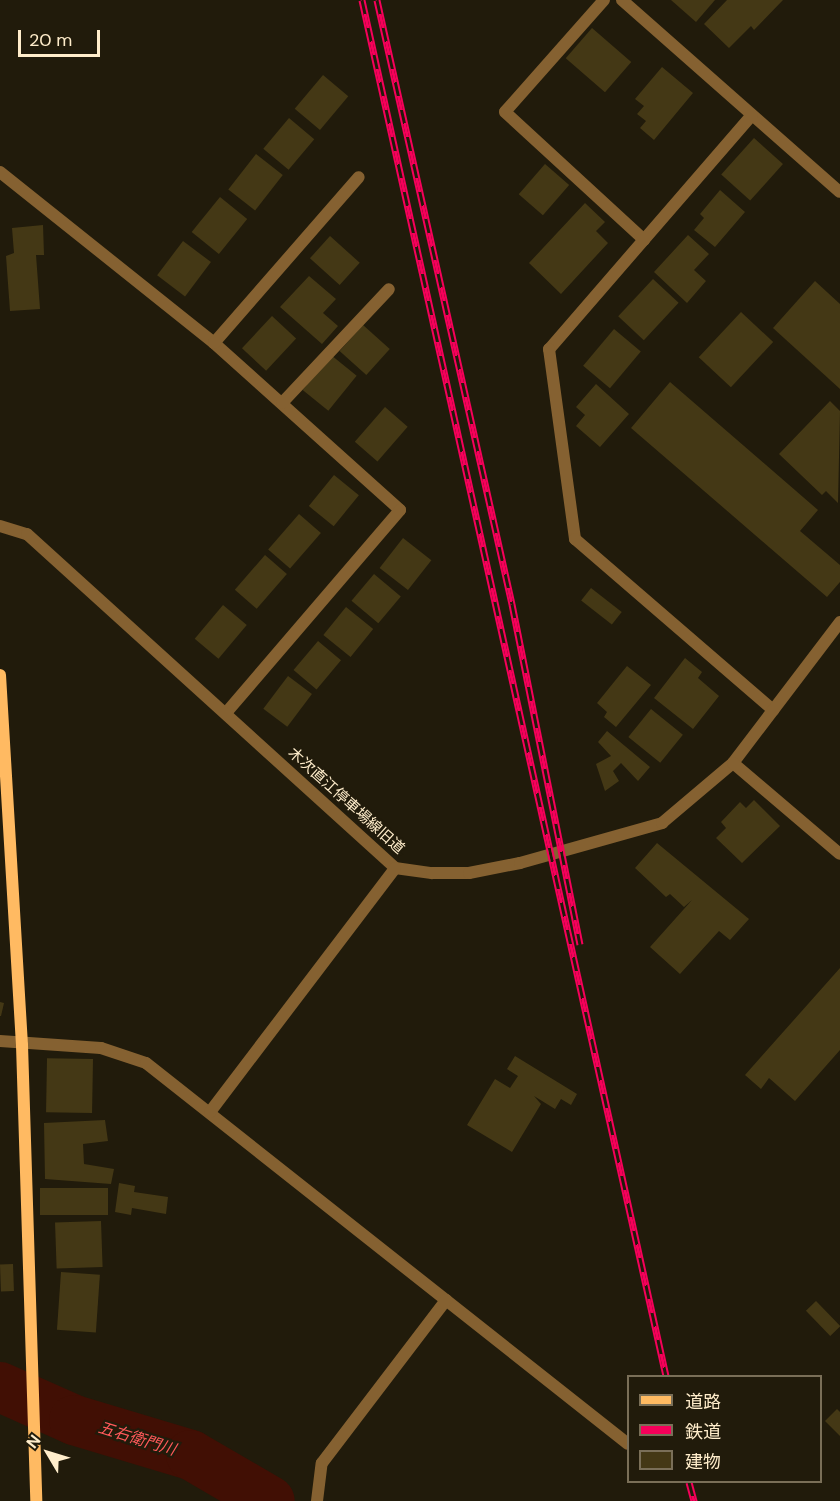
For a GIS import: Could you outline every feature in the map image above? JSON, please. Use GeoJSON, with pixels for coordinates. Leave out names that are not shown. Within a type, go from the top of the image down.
{"type":"FeatureCollection","features":[{"type":"Feature","properties":{"kind":"main road"},"geometry":{"type":"LineString","coordinates":[[0,675],[22,1045],[30,1371],[36,1501]]}},
{"type":"Feature","properties":{"kind":"street"},"geometry":{"type":"LineString","coordinates":[[604,0],[505,112],[644,240]]}},
{"type":"Feature","properties":{"kind":"street"},"geometry":{"type":"LineString","coordinates":[[622,0],[840,192]]}},
{"type":"Feature","properties":{"kind":"street"},"geometry":{"type":"LineString","coordinates":[[752,115],[549,349],[575,539],[773,710]]}},
{"type":"Feature","properties":{"kind":"street"},"geometry":{"type":"LineString","coordinates":[[0,172],[214,343],[400,510],[227,712]]}},
{"type":"Feature","properties":{"kind":"street"},"geometry":{"type":"LineString","coordinates":[[214,343],[359,177]]}},
{"type":"Feature","properties":{"kind":"street"},"geometry":{"type":"LineString","coordinates":[[282,404],[389,289]]}},
{"type":"Feature","properties":{"kind":"street","name":"木次直江停車場線旧道"},"geometry":{"type":"LineString","coordinates":[[0,526],[27,534],[227,712],[395,868],[469,873],[520,863],[662,823],[733,763],[840,622]]}},
{"type":"Feature","properties":{"kind":"street"},"geometry":{"type":"LineString","coordinates":[[733,763],[840,854]]}},
{"type":"Feature","properties":{"kind":"street"},"geometry":{"type":"LineString","coordinates":[[210,1112],[395,868]]}},
{"type":"Feature","properties":{"kind":"street"},"geometry":{"type":"LineString","coordinates":[[0,1041],[22,1045],[101,1048],[146,1063],[627,1443]]}},
{"type":"Feature","properties":{"kind":"street"},"geometry":{"type":"LineString","coordinates":[[318,1501],[322,1463],[446,1300]]}},
{"type":"Feature","properties":{"kind":"building"},"geometry":{"type":"Polygon","coordinates":[[[671,0],[715,0],[696,22],[671,0]]]}},
{"type":"Feature","properties":{"kind":"building"},"geometry":{"type":"Polygon","coordinates":[[[727,0],[783,0],[754,30],[751,26],[729,48],[704,24],[727,0]]]}},
{"type":"Feature","properties":{"kind":"building"},"geometry":{"type":"Polygon","coordinates":[[[592,28],[631,62],[605,92],[566,58],[592,28]]]}},
{"type":"Feature","properties":{"kind":"building"},"geometry":{"type":"Polygon","coordinates":[[[662,67],[693,93],[654,140],[640,128],[646,121],[637,114],[644,106],[635,99],[662,67]]]}},
{"type":"Feature","properties":{"kind":"building"},"geometry":{"type":"Polygon","coordinates":[[[323,75],[348,96],[320,130],[295,109],[323,75]]]}},
{"type":"Feature","properties":{"kind":"building"},"geometry":{"type":"Polygon","coordinates":[[[289,118],[314,139],[289,170],[263,149],[289,118]]]}},
{"type":"Feature","properties":{"kind":"building"},"geometry":{"type":"Polygon","coordinates":[[[754,138],[783,164],[750,201],[721,174],[754,138]]]}},
{"type":"Feature","properties":{"kind":"building"},"geometry":{"type":"Polygon","coordinates":[[[256,154],[283,175],[255,210],[228,189],[256,154]]]}},
{"type":"Feature","properties":{"kind":"building"},"geometry":{"type":"Polygon","coordinates":[[[545,164],[569,185],[543,215],[519,194],[545,164]]]}},
{"type":"Feature","properties":{"kind":"building"},"geometry":{"type":"Polygon","coordinates":[[[720,190],[745,212],[715,247],[694,230],[704,218],[700,214],[720,190]]]}},
{"type":"Feature","properties":{"kind":"building"},"geometry":{"type":"Polygon","coordinates":[[[220,197],[247,219],[219,254],[192,232],[220,197]]]}},
{"type":"Feature","properties":{"kind":"building"},"geometry":{"type":"Polygon","coordinates":[[[585,203],[605,222],[596,231],[608,243],[561,294],[529,263],[585,203]]]}},
{"type":"Feature","properties":{"kind":"building"},"geometry":{"type":"Polygon","coordinates":[[[43,225],[44,255],[36,255],[40,309],[10,311],[6,256],[14,253],[12,228],[43,225]]]}},
{"type":"Feature","properties":{"kind":"building"},"geometry":{"type":"Polygon","coordinates":[[[688,235],[709,254],[694,270],[706,281],[687,303],[654,272],[688,235]]]}},
{"type":"Feature","properties":{"kind":"building"},"geometry":{"type":"Polygon","coordinates":[[[330,236],[360,263],[340,285],[310,258],[330,236]]]}},
{"type":"Feature","properties":{"kind":"building"},"geometry":{"type":"Polygon","coordinates":[[[183,241],[211,262],[185,296],[157,275],[183,241]]]}},
{"type":"Feature","properties":{"kind":"building"},"geometry":{"type":"Polygon","coordinates":[[[309,276],[336,299],[323,313],[338,326],[322,344],[280,307],[309,276]]]}},
{"type":"Feature","properties":{"kind":"building"},"geometry":{"type":"Polygon","coordinates":[[[653,279],[679,303],[644,340],[618,316],[653,279]]]}},
{"type":"Feature","properties":{"kind":"building"},"geometry":{"type":"Polygon","coordinates":[[[815,281],[840,304],[840,389],[773,328],[815,281]]]}},
{"type":"Feature","properties":{"kind":"building"},"geometry":{"type":"Polygon","coordinates":[[[741,312],[773,342],[731,387],[699,357],[741,312]]]}},
{"type":"Feature","properties":{"kind":"building"},"geometry":{"type":"Polygon","coordinates":[[[272,316],[296,339],[266,371],[242,348],[272,316]]]}},
{"type":"Feature","properties":{"kind":"building"},"geometry":{"type":"Polygon","coordinates":[[[363,325],[390,349],[366,375],[340,351],[363,325]]]}},
{"type":"Feature","properties":{"kind":"building"},"geometry":{"type":"Polygon","coordinates":[[[614,329],[641,351],[610,388],[583,366],[614,329]]]}},
{"type":"Feature","properties":{"kind":"building"},"geometry":{"type":"Polygon","coordinates":[[[331,355],[357,376],[328,411],[303,390],[331,355]]]}},
{"type":"Feature","properties":{"kind":"building"},"geometry":{"type":"Polygon","coordinates":[[[670,382],[818,510],[800,531],[840,565],[840,582],[827,597],[631,428],[670,382]]]}},
{"type":"Feature","properties":{"kind":"building"},"geometry":{"type":"Polygon","coordinates":[[[596,384],[629,414],[600,447],[576,426],[585,415],[576,407],[596,384]]]}},
{"type":"Feature","properties":{"kind":"building"},"geometry":{"type":"Polygon","coordinates":[[[830,401],[840,411],[838,503],[826,491],[822,495],[779,454],[830,401]]]}},
{"type":"Feature","properties":{"kind":"building"},"geometry":{"type":"Polygon","coordinates":[[[385,407],[408,427],[377,461],[355,442],[385,407]]]}},
{"type":"Feature","properties":{"kind":"building"},"geometry":{"type":"Polygon","coordinates":[[[334,475],[359,495],[334,526],[309,506],[334,475]]]}},
{"type":"Feature","properties":{"kind":"building"},"geometry":{"type":"Polygon","coordinates":[[[299,514],[321,533],[290,568],[268,549],[299,514]]]}},
{"type":"Feature","properties":{"kind":"building"},"geometry":{"type":"Polygon","coordinates":[[[403,538],[431,560],[408,590],[380,568],[403,538]]]}},
{"type":"Feature","properties":{"kind":"building"},"geometry":{"type":"Polygon","coordinates":[[[265,555],[287,574],[257,609],[235,590],[265,555]]]}},
{"type":"Feature","properties":{"kind":"building"},"geometry":{"type":"Polygon","coordinates":[[[374,574],[401,596],[378,623],[352,601],[374,574]]]}},
{"type":"Feature","properties":{"kind":"building"},"geometry":{"type":"Polygon","coordinates":[[[591,588],[622,612],[612,625],[581,601],[591,588]]]}},
{"type":"Feature","properties":{"kind":"building"},"geometry":{"type":"Polygon","coordinates":[[[223,605],[247,625],[218,659],[195,639],[223,605]]]}},
{"type":"Feature","properties":{"kind":"building"},"geometry":{"type":"Polygon","coordinates":[[[346,607],[373,629],[351,657],[323,635],[346,607]]]}},
{"type":"Feature","properties":{"kind":"building"},"geometry":{"type":"Polygon","coordinates":[[[318,641],[341,660],[317,689],[294,670],[318,641]]]}},
{"type":"Feature","properties":{"kind":"building"},"geometry":{"type":"Polygon","coordinates":[[[685,658],[702,672],[698,678],[719,696],[693,729],[654,698],[685,658]]]}},
{"type":"Feature","properties":{"kind":"building"},"geometry":{"type":"Polygon","coordinates":[[[627,666],[651,685],[616,727],[604,717],[607,712],[597,703],[627,666]]]}},
{"type":"Feature","properties":{"kind":"building"},"geometry":{"type":"Polygon","coordinates":[[[288,676],[312,694],[287,727],[263,709],[288,676]]]}},
{"type":"Feature","properties":{"kind":"building"},"geometry":{"type":"Polygon","coordinates":[[[651,709],[683,735],[660,763],[628,737],[651,709]]]}},
{"type":"Feature","properties":{"kind":"building"},"geometry":{"type":"Polygon","coordinates":[[[607,731],[650,767],[638,781],[621,763],[613,771],[619,781],[605,791],[596,764],[611,756],[598,742],[607,731]]]}},
{"type":"Feature","properties":{"kind":"building"},"geometry":{"type":"Polygon","coordinates":[[[754,800],[780,826],[742,863],[716,838],[726,828],[721,822],[740,802],[746,808],[754,800]]]}},
{"type":"Feature","properties":{"kind":"building"},"geometry":{"type":"Polygon","coordinates":[[[657,843],[749,919],[730,940],[719,931],[680,974],[650,947],[692,900],[684,907],[670,894],[666,897],[635,868],[657,843]]]}},
{"type":"Feature","properties":{"kind":"building"},"geometry":{"type":"Polygon","coordinates":[[[840,968],[840,1050],[795,1101],[769,1078],[761,1089],[745,1075],[840,968]]]}},
{"type":"Feature","properties":{"kind":"building"},"geometry":{"type":"Polygon","coordinates":[[[0,1002],[4,1003],[1,1016],[0,1016],[0,1002]]]}},
{"type":"Feature","properties":{"kind":"building"},"geometry":{"type":"Polygon","coordinates":[[[515,1056],[577,1094],[571,1105],[561,1099],[555,1109],[534,1096],[541,1104],[512,1152],[467,1125],[495,1079],[510,1088],[518,1076],[507,1069],[515,1056]]]}},
{"type":"Feature","properties":{"kind":"building"},"geometry":{"type":"Polygon","coordinates":[[[47,1058],[93,1059],[92,1113],[46,1112],[47,1058]]]}},
{"type":"Feature","properties":{"kind":"building"},"geometry":{"type":"Polygon","coordinates":[[[105,1120],[108,1141],[83,1144],[84,1164],[114,1169],[111,1184],[45,1179],[44,1123],[105,1120]]]}},
{"type":"Feature","properties":{"kind":"building"},"geometry":{"type":"Polygon","coordinates":[[[119,1183],[135,1186],[134,1192],[168,1197],[166,1214],[132,1208],[131,1215],[115,1212],[119,1183]]]}},
{"type":"Feature","properties":{"kind":"building"},"geometry":{"type":"Polygon","coordinates":[[[40,1188],[108,1188],[108,1215],[40,1215],[40,1188]]]}},
{"type":"Feature","properties":{"kind":"building"},"geometry":{"type":"Polygon","coordinates":[[[101,1221],[103,1267],[57,1269],[55,1223],[101,1221]]]}},
{"type":"Feature","properties":{"kind":"building"},"geometry":{"type":"Polygon","coordinates":[[[0,1264],[13,1264],[14,1291],[1,1291],[0,1264]]]}},
{"type":"Feature","properties":{"kind":"building"},"geometry":{"type":"Polygon","coordinates":[[[61,1272],[100,1275],[96,1333],[57,1330],[61,1272]]]}},
{"type":"Feature","properties":{"kind":"building"},"geometry":{"type":"Polygon","coordinates":[[[816,1301],[840,1326],[830,1336],[806,1311],[816,1301]]]}},
{"type":"Feature","properties":{"kind":"building"},"geometry":{"type":"Polygon","coordinates":[[[837,1409],[840,1412],[840,1436],[825,1421],[837,1409]]]}},
{"type":"Feature","properties":{"kind":"waterway","name":"五右衛門川"},"geometry":{"type":"LineString","coordinates":[[0,1387],[74,1420],[191,1455],[270,1501]]}},
{"type":"Feature","properties":{"kind":"railway"},"geometry":{"type":"LineString","coordinates":[[362,0],[666,1375]]}},
{"type":"Feature","properties":{"kind":"railway"},"geometry":{"type":"LineString","coordinates":[[377,0],[512,604],[580,944]]}},
{"type":"Feature","properties":{"kind":"railway"},"geometry":{"type":"LineString","coordinates":[[689,1483],[694,1501]]}}]}
